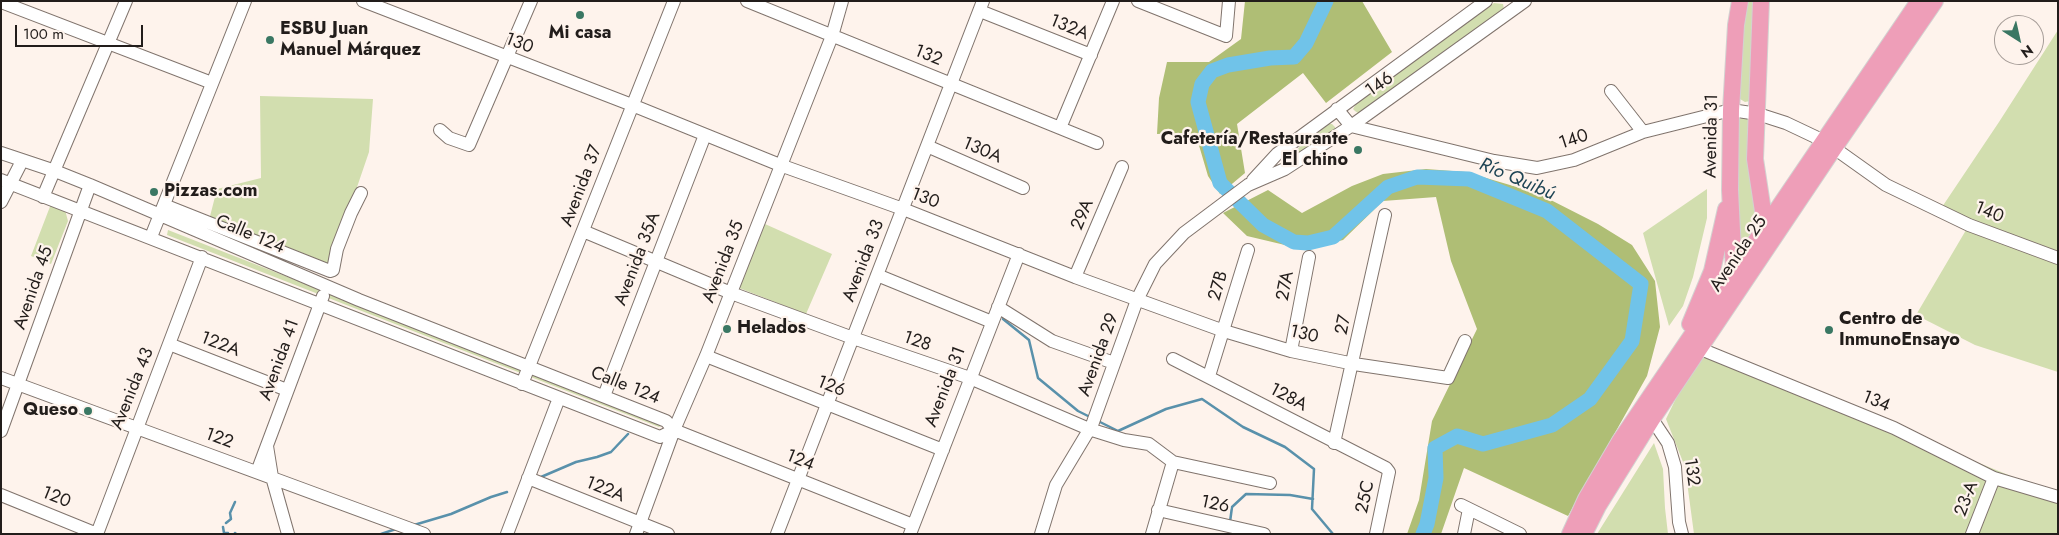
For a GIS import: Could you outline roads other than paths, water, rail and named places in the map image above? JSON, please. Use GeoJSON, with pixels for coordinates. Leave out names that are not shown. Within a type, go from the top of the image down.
{"type":"FeatureCollection","features":[{"type":"Feature","properties":{"kind":"main road","name":"Avenida 31"},"geometry":{"type":"LineString","coordinates":[[1734,272],[1730,190],[1731,110],[1736,26],[1740,1]]}},
{"type":"Feature","properties":{"kind":"main road"},"geometry":{"type":"LineString","coordinates":[[1761,1],[1755,159],[1766,226],[1765,252]]}},
{"type":"Feature","properties":{"kind":"main road","name":"Avenida 25"},"geometry":{"type":"LineString","coordinates":[[1584,534],[1598,506],[1652,419],[1765,252],[1919,1]]}},
{"type":"Feature","properties":{"kind":"main road","name":"Avenida 25"},"geometry":{"type":"LineString","coordinates":[[1570,534],[1586,499],[1620,441],[1734,272],[1766,226],[1829,145],[1935,1]]}},
{"type":"Feature","properties":{"kind":"main road"},"geometry":{"type":"LineString","coordinates":[[1658,384],[1690,325],[1712,270],[1730,190]]}},
{"type":"Feature","properties":{"kind":"street"},"geometry":{"type":"LineString","coordinates":[[44,197],[110,44],[126,1]]}},
{"type":"Feature","properties":{"kind":"street"},"geometry":{"type":"LineString","coordinates":[[152,237],[245,1]]}},
{"type":"Feature","properties":{"kind":"street","name":"130"},"geometry":{"type":"LineString","coordinates":[[363,1],[389,6],[508,58],[632,105],[780,165],[903,209],[1075,277],[1224,331],[1291,350],[1354,364],[1448,378],[1465,341]]}},
{"type":"Feature","properties":{"kind":"street"},"geometry":{"type":"LineString","coordinates":[[440,130],[449,138],[469,145],[532,1]]}},
{"type":"Feature","properties":{"kind":"street","name":"Avenida 37"},"geometry":{"type":"LineString","coordinates":[[522,384],[674,1]]}},
{"type":"Feature","properties":{"kind":"street","name":"132"},"geometry":{"type":"LineString","coordinates":[[747,1],[1097,143]]}},
{"type":"Feature","properties":{"kind":"street","name":"Avenida 35"},"geometry":{"type":"LineString","coordinates":[[638,528],[674,430],[706,356],[832,36],[842,1]]}},
{"type":"Feature","properties":{"kind":"street"},"geometry":{"type":"LineString","coordinates":[[1060,128],[1113,1]]}},
{"type":"Feature","properties":{"kind":"street"},"geometry":{"type":"LineString","coordinates":[[1138,1],[1226,36],[1229,1]]}},
{"type":"Feature","properties":{"kind":"street","name":"146"},"geometry":{"type":"LineString","coordinates":[[1218,207],[1248,185],[1277,154],[1486,1]]}},
{"type":"Feature","properties":{"kind":"street","name":"146"},"geometry":{"type":"LineString","coordinates":[[1248,185],[1284,169],[1351,126],[1516,4]]}},
{"type":"Feature","properties":{"kind":"street"},"geometry":{"type":"LineString","coordinates":[[4,6],[212,83]]}},
{"type":"Feature","properties":{"kind":"street","name":"132A"},"geometry":{"type":"LineString","coordinates":[[982,6],[1091,56]]}},
{"type":"Feature","properties":{"kind":"street","name":"Avenida 33"},"geometry":{"type":"LineString","coordinates":[[777,534],[982,6]]}},
{"type":"Feature","properties":{"kind":"street"},"geometry":{"type":"LineString","coordinates":[[1611,92],[1643,132]]}},
{"type":"Feature","properties":{"kind":"street"},"geometry":{"type":"LineString","coordinates":[[1337,109],[1351,126]]}},
{"type":"Feature","properties":{"kind":"street","name":"140"},"geometry":{"type":"LineString","coordinates":[[1351,126],[1494,161],[1537,168],[1574,160],[1643,132],[1731,110],[1758,114],[1786,123],[1829,145],[1886,185],[1969,225],[2058,258]]}},
{"type":"Feature","properties":{"kind":"street","name":"Avenida 35A"},"geometry":{"type":"LineString","coordinates":[[604,396],[705,135]]}},
{"type":"Feature","properties":{"kind":"street","name":"130A"},"geometry":{"type":"LineString","coordinates":[[927,146],[1023,188]]}},
{"type":"Feature","properties":{"kind":"street","name":"Calle 124"},"geometry":{"type":"LineString","coordinates":[[1,153],[161,211],[326,286],[666,421],[674,430],[660,437],[152,237],[6,182]]}},
{"type":"Feature","properties":{"kind":"street"},"geometry":{"type":"LineString","coordinates":[[1,202],[6,182],[22,161]]}},
{"type":"Feature","properties":{"kind":"street","name":"29A"},"geometry":{"type":"LineString","coordinates":[[1075,277],[1122,167]]}},
{"type":"Feature","properties":{"kind":"street","name":"Avenida 45"},"geometry":{"type":"LineString","coordinates":[[1,431],[90,185]]}},
{"type":"Feature","properties":{"kind":"street"},"geometry":{"type":"LineString","coordinates":[[161,211],[330,271],[333,270],[338,249],[360,193]]}},
{"type":"Feature","properties":{"kind":"street","name":"Avenida 29"},"geometry":{"type":"LineString","coordinates":[[1041,534],[1056,486],[1092,423],[1137,300],[1155,264],[1184,233],[1218,207]]}},
{"type":"Feature","properties":{"kind":"street","name":"27"},"geometry":{"type":"LineString","coordinates":[[1334,443],[1354,364],[1386,215]]}},
{"type":"Feature","properties":{"kind":"street","name":"128"},"geometry":{"type":"LineString","coordinates":[[583,231],[731,293],[1092,423],[1124,440],[1149,444],[1173,462],[1270,483]]}},
{"type":"Feature","properties":{"kind":"street","name":"27B"},"geometry":{"type":"LineString","coordinates":[[1209,376],[1248,250]]}},
{"type":"Feature","properties":{"kind":"street","name":"Avenida 31"},"geometry":{"type":"LineString","coordinates":[[914,531],[970,378],[1019,254]]}},
{"type":"Feature","properties":{"kind":"street","name":"Avenida 43"},"geometry":{"type":"LineString","coordinates":[[97,534],[202,257]]}},
{"type":"Feature","properties":{"kind":"street","name":"27A"},"geometry":{"type":"LineString","coordinates":[[1291,350],[1309,257]]}},
{"type":"Feature","properties":{"kind":"street"},"geometry":{"type":"LineString","coordinates":[[877,275],[992,322]]}},
{"type":"Feature","properties":{"kind":"street","name":"Avenida 41"},"geometry":{"type":"LineString","coordinates":[[257,472],[326,286]]}},
{"type":"Feature","properties":{"kind":"street"},"geometry":{"type":"LineString","coordinates":[[998,307],[1052,341],[1114,363]]}},
{"type":"Feature","properties":{"kind":"street"},"geometry":{"type":"LineString","coordinates":[[1695,329],[1695,340],[1700,349]]}},
{"type":"Feature","properties":{"kind":"street","name":"122A"},"geometry":{"type":"LineString","coordinates":[[169,344],[287,390]]}},
{"type":"Feature","properties":{"kind":"street","name":"134"},"geometry":{"type":"LineString","coordinates":[[1700,349],[1894,428],[1994,478],[2058,497]]}},
{"type":"Feature","properties":{"kind":"street","name":"126"},"geometry":{"type":"LineString","coordinates":[[706,356],[943,450]]}},
{"type":"Feature","properties":{"kind":"street","name":"128A"},"geometry":{"type":"LineString","coordinates":[[1173,359],[1386,468]]}},
{"type":"Feature","properties":{"kind":"street","name":"122"},"geometry":{"type":"LineString","coordinates":[[1,378],[424,534]]}},
{"type":"Feature","properties":{"kind":"street"},"geometry":{"type":"LineString","coordinates":[[507,534],[559,398]]}},
{"type":"Feature","properties":{"kind":"street","name":"132"},"geometry":{"type":"LineString","coordinates":[[1652,419],[1668,443],[1675,467],[1679,522],[1682,534]]}},
{"type":"Feature","properties":{"kind":"street","name":"124"},"geometry":{"type":"LineString","coordinates":[[674,430],[798,479],[914,531]]}},
{"type":"Feature","properties":{"kind":"street"},"geometry":{"type":"LineString","coordinates":[[267,446],[272,477],[288,534]]}},
{"type":"Feature","properties":{"kind":"street"},"geometry":{"type":"LineString","coordinates":[[1152,534],[1173,462]]}},
{"type":"Feature","properties":{"kind":"street","name":"25C"},"geometry":{"type":"LineString","coordinates":[[1376,534],[1389,472],[1386,468]]}},
{"type":"Feature","properties":{"kind":"street","name":"122A"},"geometry":{"type":"LineString","coordinates":[[528,478],[638,528],[668,534]]}},
{"type":"Feature","properties":{"kind":"street","name":"23-A"},"geometry":{"type":"LineString","coordinates":[[1972,534],[1994,478]]}},
{"type":"Feature","properties":{"kind":"street","name":"120"},"geometry":{"type":"LineString","coordinates":[[1,495],[97,534]]}},
{"type":"Feature","properties":{"kind":"street"},"geometry":{"type":"LineString","coordinates":[[1464,534],[1465,507],[1520,534]]}},
{"type":"Feature","properties":{"kind":"street","name":"126"},"geometry":{"type":"LineString","coordinates":[[1158,510],[1264,534]]}},
{"type":"Feature","properties":{"kind":"waterway","name":"Río Quibú"},"geometry":{"type":"LineString","coordinates":[[1326,1],[1306,43],[1294,57],[1270,58],[1228,65],[1212,71],[1202,84],[1198,102],[1220,183],[1263,225],[1294,242],[1308,243],[1333,237],[1388,187],[1417,177],[1469,179],[1547,211],[1641,284],[1632,341],[1590,399],[1552,425],[1483,444],[1457,436],[1435,448],[1436,478],[1427,524],[1423,534]]}},
{"type":"Feature","properties":{"kind":"waterway"},"geometry":{"type":"LineString","coordinates":[[1003,319],[1029,340],[1038,378],[1078,411],[1090,417]]}},
{"type":"Feature","properties":{"kind":"waterway"},"geometry":{"type":"LineString","coordinates":[[1098,421],[1118,431],[1166,409],[1202,399],[1243,427],[1285,447],[1314,469],[1312,509],[1333,534]]}},
{"type":"Feature","properties":{"kind":"waterway"},"geometry":{"type":"LineString","coordinates":[[541,477],[576,462],[611,452],[628,434]]}},
{"type":"Feature","properties":{"kind":"waterway"},"geometry":{"type":"LineString","coordinates":[[414,525],[451,514],[507,492]]}},
{"type":"Feature","properties":{"kind":"waterway"},"geometry":{"type":"LineString","coordinates":[[1230,522],[1232,507],[1246,494],[1290,495],[1313,499]]}},
{"type":"Feature","properties":{"kind":"waterway"},"geometry":{"type":"LineString","coordinates":[[226,523],[231,519],[230,513],[235,502]]}},
{"type":"Feature","properties":{"kind":"waterway"},"geometry":{"type":"LineString","coordinates":[[223,527],[224,533],[228,533]]}},
{"type":"Feature","properties":{"kind":"waterway"},"geometry":{"type":"LineString","coordinates":[[381,534],[396,529]]}},
{"type":"Feature","properties":{"kind":"place","name":"Mi casa"},"geometry":{"type":"Point","coordinates":[580,15]}},
{"type":"Feature","properties":{"kind":"place","name":"ESBU Juan Manuel Márquez"},"geometry":{"type":"Point","coordinates":[270,40]}},
{"type":"Feature","properties":{"kind":"place","name":"Cafetería/Restaurante El chino"},"geometry":{"type":"Point","coordinates":[1358,150]}},
{"type":"Feature","properties":{"kind":"place","name":"Pizzas.com"},"geometry":{"type":"Point","coordinates":[154,192]}},
{"type":"Feature","properties":{"kind":"place","name":"Helados"},"geometry":{"type":"Point","coordinates":[727,329]}},
{"type":"Feature","properties":{"kind":"place","name":"Centro de InmunoEnsayo"},"geometry":{"type":"Point","coordinates":[1829,330]}},
{"type":"Feature","properties":{"kind":"place","name":"Queso"},"geometry":{"type":"Point","coordinates":[88,411]}}]}
